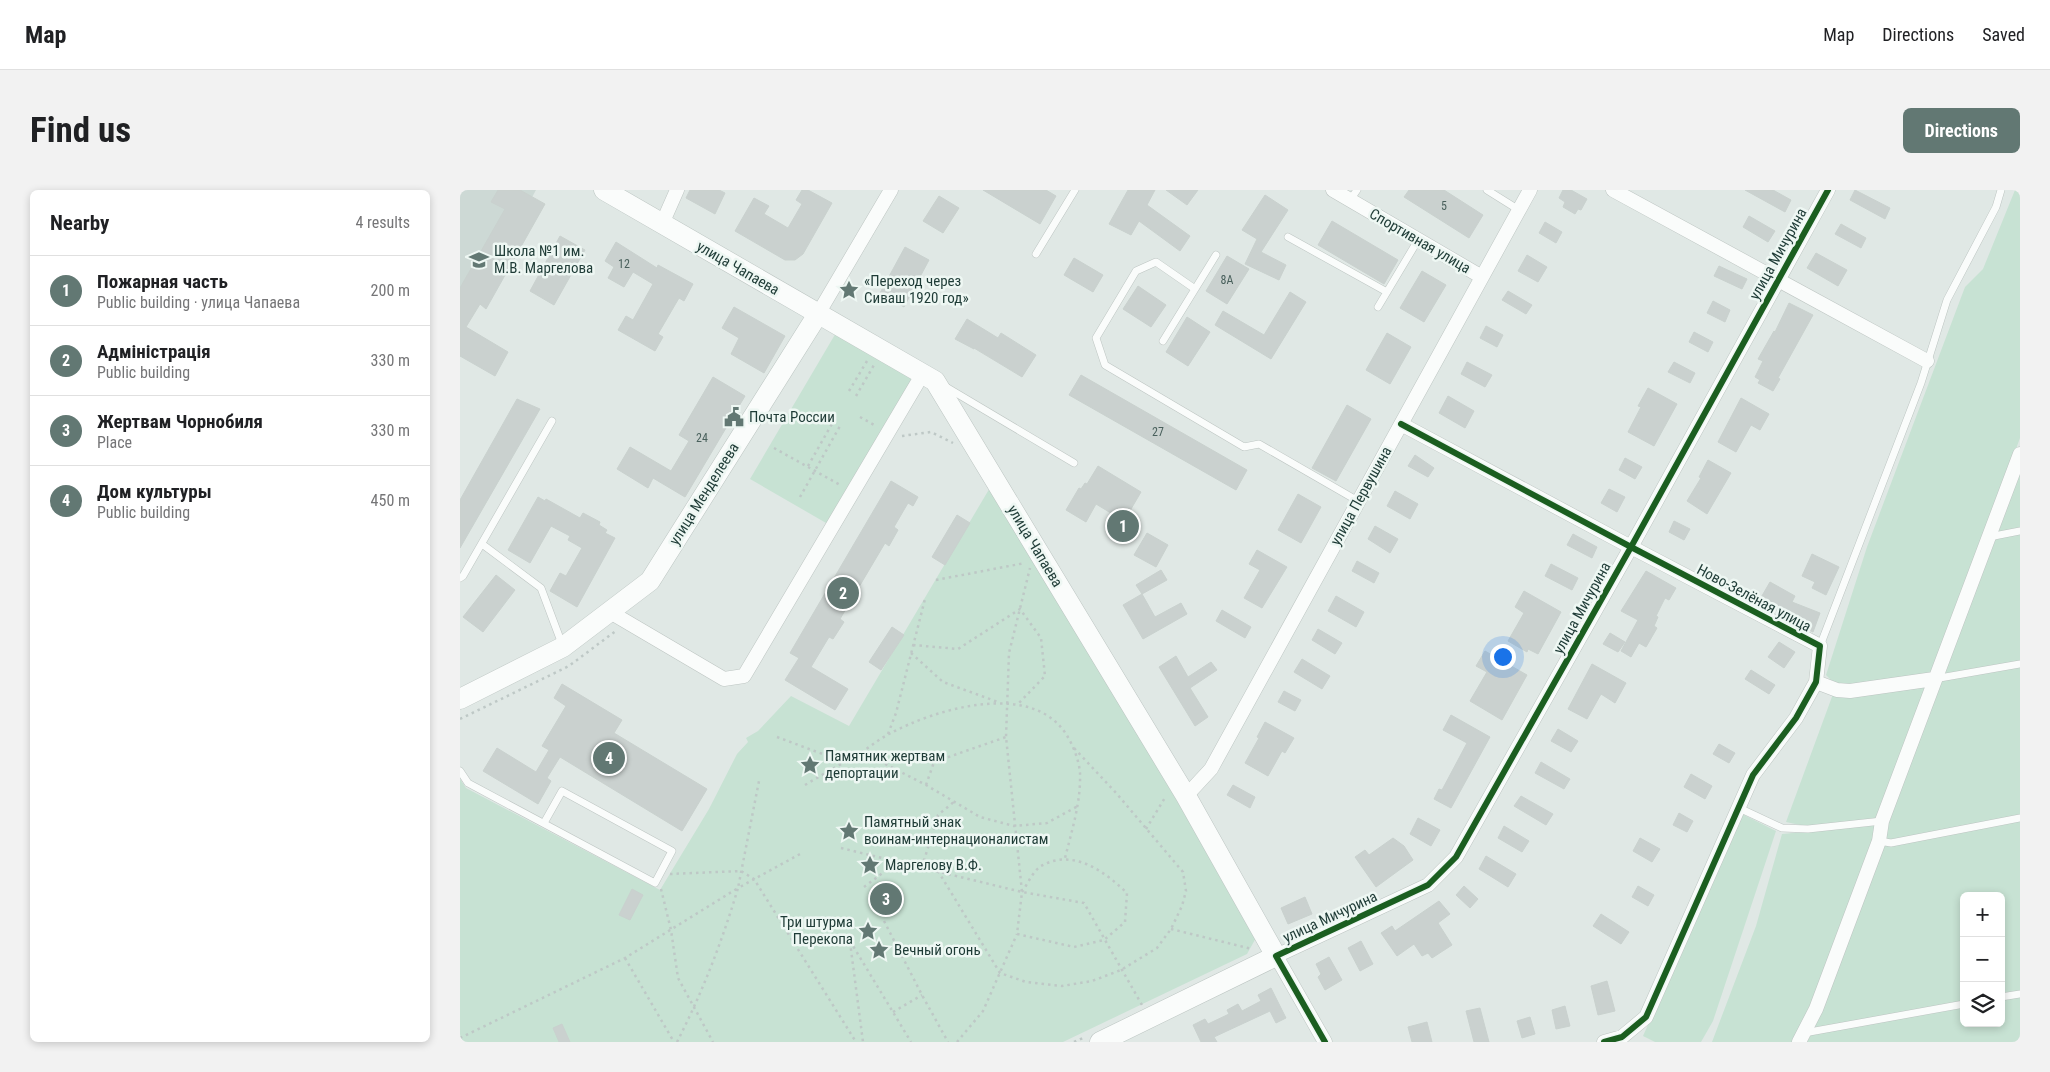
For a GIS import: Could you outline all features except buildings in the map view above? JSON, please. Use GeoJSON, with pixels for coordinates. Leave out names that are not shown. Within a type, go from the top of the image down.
{"type":"FeatureCollection","features":[{"type":"Feature","properties":{"kind":"main road","name":"улица Чапаева"},"geometry":{"type":"LineString","coordinates":[[604,190],[929,378],[1186,796],[1276,956]]}},
{"type":"Feature","properties":{"kind":"main road","name":"улица Менделеева"},"geometry":{"type":"LineString","coordinates":[[460,700],[563,647],[650,581],[818,314]]}},
{"type":"Feature","properties":{"kind":"main road","name":"улица Мичурина"},"geometry":{"type":"LineString","coordinates":[[1100,1042],[1276,956]]}},
{"type":"Feature","properties":{"kind":"street"},"geometry":{"type":"LineString","coordinates":[[662,224],[677,190]]}},
{"type":"Feature","properties":{"kind":"street","name":"улица Менделеева"},"geometry":{"type":"LineString","coordinates":[[818,314],[891,190]]}},
{"type":"Feature","properties":{"kind":"street","name":"Спортивная улица"},"geometry":{"type":"LineString","coordinates":[[1333,190],[1354,195],[1418,240],[1482,277]]}},
{"type":"Feature","properties":{"kind":"street","name":"улица Первушина"},"geometry":{"type":"LineString","coordinates":[[1186,796],[1211,769],[1530,190]]}},
{"type":"Feature","properties":{"kind":"street"},"geometry":{"type":"LineString","coordinates":[[1613,190],[1927,361]]}},
{"type":"Feature","properties":{"kind":"street","name":"улица Мичурина"},"geometry":{"type":"LineString","coordinates":[[1276,956],[1428,885],[1456,856],[1630,548],[1828,190]]}},
{"type":"Feature","properties":{"kind":"street"},"geometry":{"type":"LineString","coordinates":[[610,612],[724,679],[744,676],[888,433],[929,378]]}},
{"type":"Feature","properties":{"kind":"street","name":"Ново-Зелёная улица"},"geometry":{"type":"LineString","coordinates":[[1401,424],[1630,548],[1820,646],[1816,682],[1796,718],[1753,775],[1646,1017],[1622,1037],[1604,1042]]}},
{"type":"Feature","properties":{"kind":"street"},"geometry":{"type":"LineString","coordinates":[[1801,1037],[1816,1009],[1879,841],[1882,821],[1934,679],[2020,454]]}},
{"type":"Feature","properties":{"kind":"street"},"geometry":{"type":"LineString","coordinates":[[1816,682],[1837,690],[1850,691],[1934,679]]}},
{"type":"Feature","properties":{"kind":"street","name":"улица Чапаева"},"geometry":{"type":"LineString","coordinates":[[1276,956],[1325,1042]]}},
{"type":"Feature","properties":{"kind":"lane"},"geometry":{"type":"LineString","coordinates":[[1036,254],[1075,190]]}},
{"type":"Feature","properties":{"kind":"lane"},"geometry":{"type":"LineString","coordinates":[[1488,190],[1520,210]]}},
{"type":"Feature","properties":{"kind":"lane"},"geometry":{"type":"LineString","coordinates":[[1820,646],[1921,383],[1947,300],[1996,207],[2001,190]]}},
{"type":"Feature","properties":{"kind":"lane"},"geometry":{"type":"LineString","coordinates":[[1288,236],[1387,292]]}},
{"type":"Feature","properties":{"kind":"lane"},"geometry":{"type":"LineString","coordinates":[[1378,307],[1418,240]]}},
{"type":"Feature","properties":{"kind":"lane"},"geometry":{"type":"LineString","coordinates":[[1163,341],[1216,255]]}},
{"type":"Feature","properties":{"kind":"lane"},"geometry":{"type":"LineString","coordinates":[[1195,289],[1156,262],[1136,271],[1096,338],[1105,365],[1244,447],[1259,444],[1358,501]]}},
{"type":"Feature","properties":{"kind":"lane"},"geometry":{"type":"LineString","coordinates":[[929,378],[1074,463]]}},
{"type":"Feature","properties":{"kind":"lane"},"geometry":{"type":"LineString","coordinates":[[460,578],[482,544],[552,421]]}},
{"type":"Feature","properties":{"kind":"lane"},"geometry":{"type":"LineString","coordinates":[[1989,537],[2020,530]]}},
{"type":"Feature","properties":{"kind":"lane"},"geometry":{"type":"LineString","coordinates":[[482,544],[540,588],[563,647]]}},
{"type":"Feature","properties":{"kind":"lane"},"geometry":{"type":"LineString","coordinates":[[1934,679],[2020,664]]}},
{"type":"Feature","properties":{"kind":"lane"},"geometry":{"type":"LineString","coordinates":[[460,771],[468,783],[655,883],[672,851],[562,791],[544,823]]}},
{"type":"Feature","properties":{"kind":"lane"},"geometry":{"type":"LineString","coordinates":[[1738,808],[1782,828],[1808,829],[1882,821]]}},
{"type":"Feature","properties":{"kind":"lane"},"geometry":{"type":"LineString","coordinates":[[1879,841],[1891,843],[2020,818]]}},
{"type":"Feature","properties":{"kind":"lane"},"geometry":{"type":"LineString","coordinates":[[2005,996],[2020,994]]}},
{"type":"Feature","properties":{"kind":"lane"},"geometry":{"type":"LineString","coordinates":[[1801,1037],[1854,1022],[1960,1005]]}},
{"type":"Feature","properties":{"kind":"path"},"geometry":{"type":"LineString","coordinates":[[849,392],[878,349]]}},
{"type":"Feature","properties":{"kind":"path"},"geometry":{"type":"LineString","coordinates":[[856,396],[878,349]]}},
{"type":"Feature","properties":{"kind":"path"},"geometry":{"type":"LineString","coordinates":[[860,417],[888,433]]}},
{"type":"Feature","properties":{"kind":"path"},"geometry":{"type":"LineString","coordinates":[[808,466],[833,422]]}},
{"type":"Feature","properties":{"kind":"path"},"geometry":{"type":"LineString","coordinates":[[800,497],[840,426]]}},
{"type":"Feature","properties":{"kind":"path"},"geometry":{"type":"LineString","coordinates":[[774,448],[853,492]]}},
{"type":"Feature","properties":{"kind":"path"},"geometry":{"type":"LineString","coordinates":[[936,580],[1031,562],[1009,654],[1007,703],[1006,737],[1022,892],[1018,934],[983,1011],[956,1042]]}},
{"type":"Feature","properties":{"kind":"path"},"geometry":{"type":"LineString","coordinates":[[888,734],[896,714],[924,599]]}},
{"type":"Feature","properties":{"kind":"path"},"geometry":{"type":"LineString","coordinates":[[913,645],[958,648],[1020,609]]}},
{"type":"Feature","properties":{"kind":"path"},"geometry":{"type":"LineString","coordinates":[[1018,704],[1045,676],[1041,638],[1020,609]]}},
{"type":"Feature","properties":{"kind":"path"},"geometry":{"type":"LineString","coordinates":[[911,654],[943,682],[999,702],[1030,706],[1049,716],[1061,726],[1072,742],[1080,771],[1078,806],[1065,858]]}},
{"type":"Feature","properties":{"kind":"path"},"geometry":{"type":"LineString","coordinates":[[805,785],[862,752],[888,734],[942,712],[999,702]]}},
{"type":"Feature","properties":{"kind":"path"},"geometry":{"type":"LineString","coordinates":[[926,785],[934,762],[1006,737]]}},
{"type":"Feature","properties":{"kind":"path"},"geometry":{"type":"LineString","coordinates":[[777,738],[844,762]]}},
{"type":"Feature","properties":{"kind":"path"},"geometry":{"type":"LineString","coordinates":[[938,871],[1000,973],[1026,982],[1062,986],[1092,981],[1121,970],[1157,948],[1171,929],[1182,906],[1186,891],[1183,872],[1117,794],[1074,748]]}},
{"type":"Feature","properties":{"kind":"path"},"geometry":{"type":"LineString","coordinates":[[862,752],[926,785],[980,817],[1014,826],[1047,823],[1078,806]]}},
{"type":"Feature","properties":{"kind":"path"},"geometry":{"type":"LineString","coordinates":[[675,1042],[694,1008],[725,932],[738,888],[759,781]]}},
{"type":"Feature","properties":{"kind":"path"},"geometry":{"type":"LineString","coordinates":[[1146,830],[1166,796]]}},
{"type":"Feature","properties":{"kind":"path"},"geometry":{"type":"LineString","coordinates":[[922,867],[938,815],[955,801]]}},
{"type":"Feature","properties":{"kind":"path"},"geometry":{"type":"LineString","coordinates":[[841,848],[1022,892],[1084,904],[1149,1018]]}},
{"type":"Feature","properties":{"kind":"path"},"geometry":{"type":"LineString","coordinates":[[460,1038],[625,958],[738,888],[800,854]]}},
{"type":"Feature","properties":{"kind":"path"},"geometry":{"type":"LineString","coordinates":[[1018,934],[1074,947],[1104,940],[1124,922],[1127,893],[1108,875],[1079,861],[1065,858],[1039,867],[1022,892]]}},
{"type":"Feature","properties":{"kind":"path"},"geometry":{"type":"LineString","coordinates":[[864,887],[898,862]]}},
{"type":"Feature","properties":{"kind":"path"},"geometry":{"type":"LineString","coordinates":[[713,1042],[678,978],[671,930],[660,891],[670,874],[741,871],[754,879],[856,1042]]}},
{"type":"Feature","properties":{"kind":"path"},"geometry":{"type":"LineString","coordinates":[[884,921],[948,1042]]}},
{"type":"Feature","properties":{"kind":"path"},"geometry":{"type":"LineString","coordinates":[[1171,929],[1254,950]]}},
{"type":"Feature","properties":{"kind":"path"},"geometry":{"type":"LineString","coordinates":[[863,1042],[850,941],[911,1042]]}},
{"type":"Feature","properties":{"kind":"path"},"geometry":{"type":"LineString","coordinates":[[625,958],[675,1042]]}},
{"type":"Feature","properties":{"kind":"path"},"geometry":{"type":"LineString","coordinates":[[893,1012],[922,995]]}},
{"type":"Feature","properties":{"kind":"shaded area","name":"Школа №1 им. М.В. Маргелова"},"geometry":{"type":"Polygon","coordinates":[[[460,190],[536,190],[460,329],[460,190]]]}},
{"type":"Feature","properties":{"kind":"green space"},"geometry":{"type":"Polygon","coordinates":[[[2015,190],[2020,190],[2020,438],[1932,676],[1837,686],[1826,675],[1867,547],[1965,287],[1983,269],[2015,190]]]}},
{"type":"Feature","properties":{"kind":"green space"},"geometry":{"type":"Polygon","coordinates":[[[840,326],[922,375],[833,527],[750,479],[840,326]]]}},
{"type":"Feature","properties":{"kind":"green space"},"geometry":{"type":"Polygon","coordinates":[[[2020,474],[2020,1042],[1805,1042],[1809,1034],[2020,474]]]}},
{"type":"Feature","properties":{"kind":"green space"},"geometry":{"type":"Polygon","coordinates":[[[991,486],[1257,936],[1247,954],[1063,1042],[460,1042],[460,779],[466,788],[660,890],[709,809],[737,754],[748,742],[746,738],[758,731],[791,696],[849,726],[991,486]]]}},
{"type":"Feature","properties":{"kind":"green space"},"geometry":{"type":"Polygon","coordinates":[[[1921,686],[1928,688],[1881,818],[1805,826],[1786,822],[1833,694],[1921,686]]]}},
{"type":"Feature","properties":{"kind":"green space"},"geometry":{"type":"Polygon","coordinates":[[[1742,814],[1776,831],[1713,1021],[1701,1042],[1655,1042],[1643,1036],[1742,814]]]}},
{"type":"Feature","properties":{"kind":"green space"},"geometry":{"type":"Polygon","coordinates":[[[1880,825],[1811,1009],[1795,1042],[1712,1042],[1756,926],[1782,834],[1880,825]]]}},
{"type":"Feature","properties":{"kind":"cycle path"},"geometry":{"type":"LineString","coordinates":[[1325,1042],[1276,956],[1428,885],[1456,857],[1631,547],[1828,190]]}},
{"type":"Feature","properties":{"kind":"cycle path"},"geometry":{"type":"LineString","coordinates":[[1401,424],[1820,646],[1816,682],[1796,718],[1753,775],[1646,1017],[1622,1037],[1604,1042]]}},
{"type":"Feature","properties":{"kind":"place","name":"Школа №1 им. М.В. Маргелова"},"geometry":{"type":"Point","coordinates":[479,260]}},
{"type":"Feature","properties":{"kind":"place","name":"«Переход через Сиваш 1920 год»"},"geometry":{"type":"Point","coordinates":[849,290]}},
{"type":"Feature","properties":{"kind":"place","name":"Почта России"},"geometry":{"type":"Point","coordinates":[734,417]}},
{"type":"Feature","properties":{"kind":"place","name":"Пожарная часть"},"geometry":{"type":"Point","coordinates":[1123,526]}},
{"type":"Feature","properties":{"kind":"place","name":"Адміністрація"},"geometry":{"type":"Point","coordinates":[843,593]}},
{"type":"Feature","properties":{"kind":"place","name":"Дом культуры"},"geometry":{"type":"Point","coordinates":[609,758]}},
{"type":"Feature","properties":{"kind":"place","name":"Памятник жертвам депортации"},"geometry":{"type":"Point","coordinates":[810,765]}},
{"type":"Feature","properties":{"kind":"place","name":"Памятный знак воинам-интернационалистам"},"geometry":{"type":"Point","coordinates":[849,831]}},
{"type":"Feature","properties":{"kind":"place","name":"Маргелову В.Ф."},"geometry":{"type":"Point","coordinates":[870,865]}},
{"type":"Feature","properties":{"kind":"place","name":"Жертвам Чорнобиля"},"geometry":{"type":"Point","coordinates":[886,899]}},
{"type":"Feature","properties":{"kind":"place","name":"Три штурма Перекопа"},"geometry":{"type":"Point","coordinates":[868,931]}},
{"type":"Feature","properties":{"kind":"place","name":"Вечный огонь"},"geometry":{"type":"Point","coordinates":[879,950]}}]}
